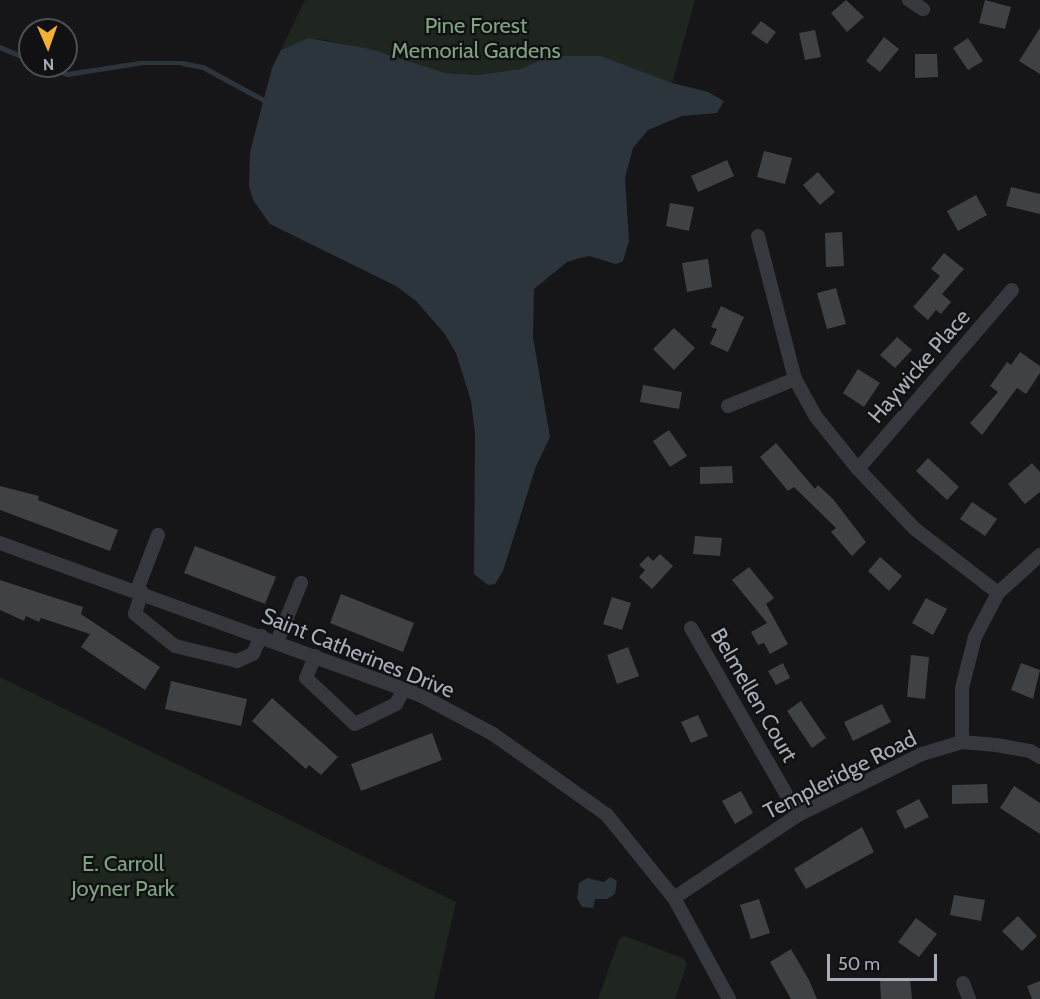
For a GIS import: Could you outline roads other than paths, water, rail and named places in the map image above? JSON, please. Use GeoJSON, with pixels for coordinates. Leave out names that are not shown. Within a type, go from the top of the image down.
{"type":"FeatureCollection","features":[{"type":"Feature","properties":{"kind":"street"},"geometry":{"type":"LineString","coordinates":[[909,0],[923,9]]}},
{"type":"Feature","properties":{"kind":"street"},"geometry":{"type":"LineString","coordinates":[[758,236],[795,379],[816,417],[858,470],[915,529],[998,593]]}},
{"type":"Feature","properties":{"kind":"street","name":"Haywicke Place"},"geometry":{"type":"LineString","coordinates":[[858,470],[1012,290]]}},
{"type":"Feature","properties":{"kind":"street"},"geometry":{"type":"LineString","coordinates":[[728,406],[795,379]]}},
{"type":"Feature","properties":{"kind":"street"},"geometry":{"type":"LineString","coordinates":[[158,535],[139,591],[135,614],[175,646],[237,661],[253,654],[261,636]]}},
{"type":"Feature","properties":{"kind":"street","name":"Saint Catherines Drive"},"geometry":{"type":"LineString","coordinates":[[0,543],[139,591],[404,689],[493,734],[555,774],[607,815],[674,898],[729,999]]}},
{"type":"Feature","properties":{"kind":"street"},"geometry":{"type":"LineString","coordinates":[[962,742],[962,688],[975,637],[998,593],[1040,555]]}},
{"type":"Feature","properties":{"kind":"street"},"geometry":{"type":"LineString","coordinates":[[277,642],[301,584]]}},
{"type":"Feature","properties":{"kind":"street","name":"Belmellen Court"},"geometry":{"type":"LineString","coordinates":[[691,628],[798,814]]}},
{"type":"Feature","properties":{"kind":"street"},"geometry":{"type":"LineString","coordinates":[[315,656],[306,678],[355,724],[396,704],[404,689]]}},
{"type":"Feature","properties":{"kind":"street","name":"Templeridge Road"},"geometry":{"type":"LineString","coordinates":[[674,898],[798,814],[922,754],[962,742],[1019,749],[1040,757]]}},
{"type":"Feature","properties":{"kind":"street"},"geometry":{"type":"LineString","coordinates":[[963,983],[969,999]]}},
{"type":"Feature","properties":{"kind":"waterway"},"geometry":{"type":"LineString","coordinates":[[0,47],[18,55]]}},
{"type":"Feature","properties":{"kind":"waterway"},"geometry":{"type":"LineString","coordinates":[[78,72],[139,63],[182,63],[203,67],[266,101]]}},
{"type":"Feature","properties":{"kind":"park label","name":"Pine Forest Memorial Gardens"},"geometry":{"type":"Point","coordinates":[476,38]}},
{"type":"Feature","properties":{"kind":"park label","name":"E. Carroll Joyner Park"},"geometry":{"type":"Point","coordinates":[123,876]}}]}
